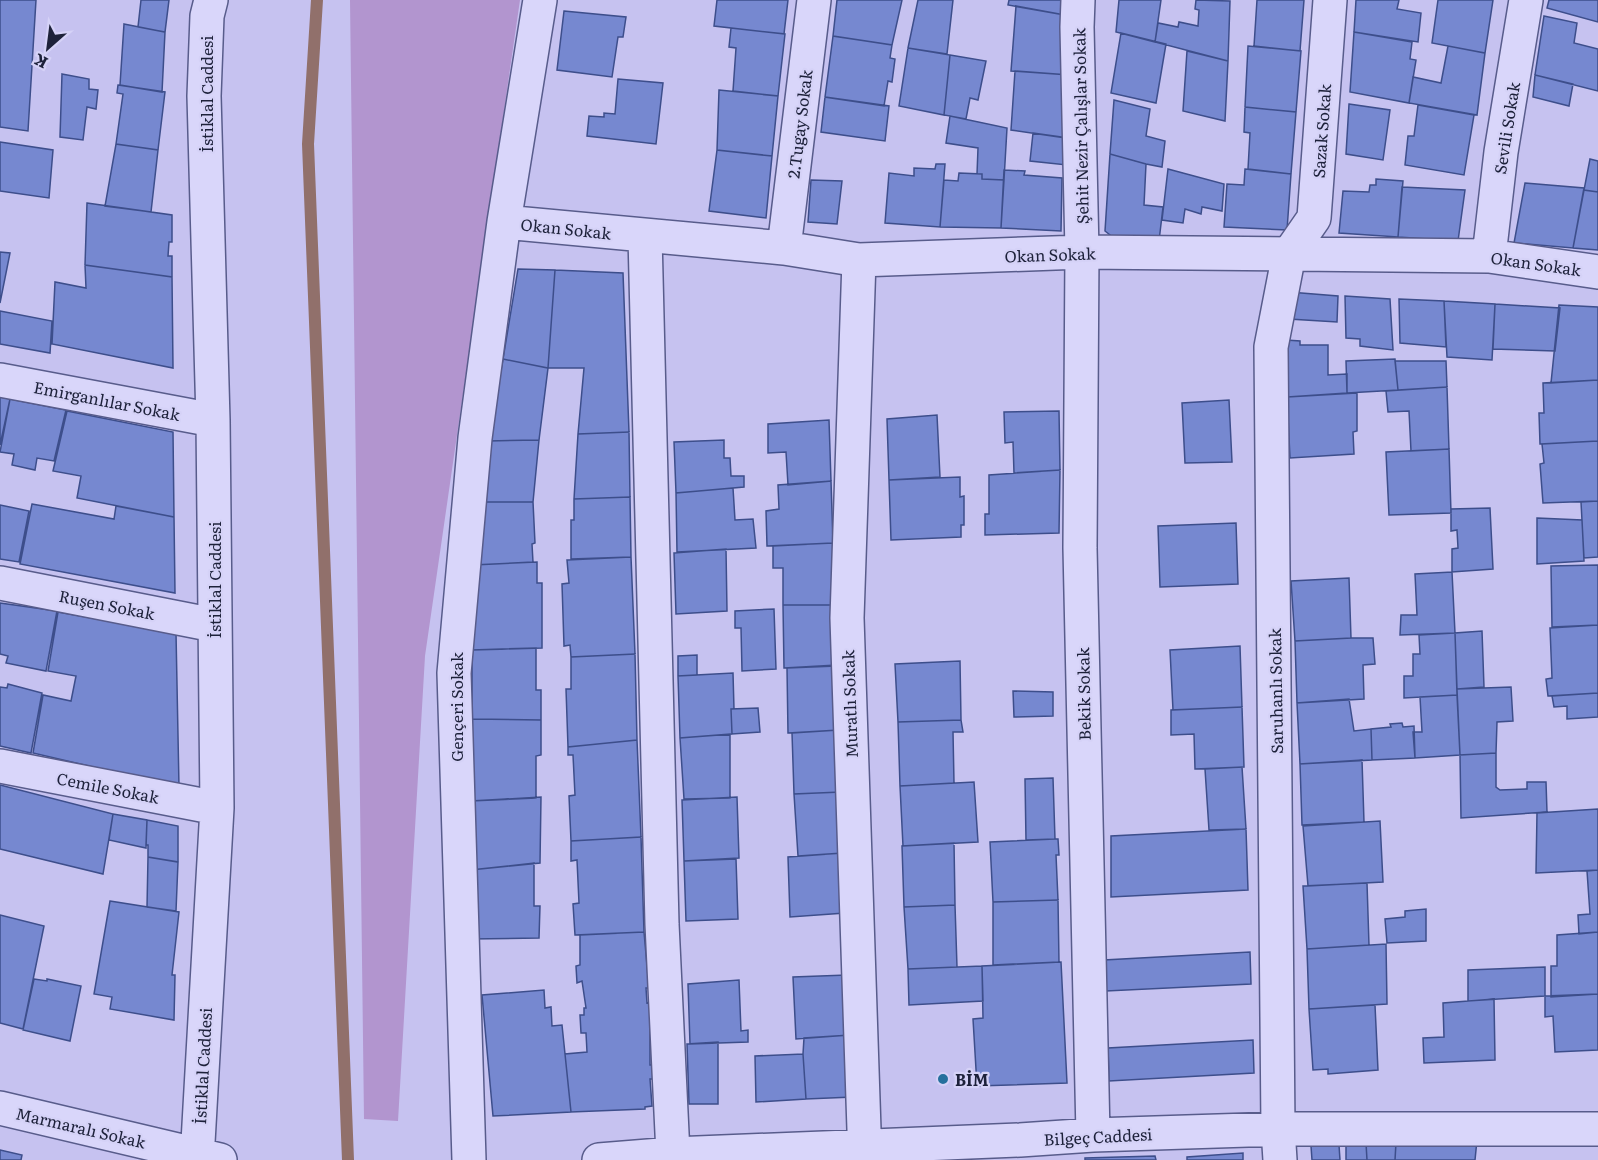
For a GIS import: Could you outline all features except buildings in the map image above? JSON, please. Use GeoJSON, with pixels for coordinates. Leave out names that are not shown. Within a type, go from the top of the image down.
{"type":"FeatureCollection","features":[{"type":"Feature","properties":{"kind":"street","name":"İstiklal Caddesi"},"geometry":{"type":"LineString","coordinates":[[205,1158],[217,808],[213,420],[204,96],[207,16],[210,0]]}},
{"type":"Feature","properties":{"kind":"street","name":"Gençeri Sokak"},"geometry":{"type":"LineString","coordinates":[[469,1160],[454,673],[475,438],[504,222],[540,0]]}},
{"type":"Feature","properties":{"kind":"street","name":"2.Tugay Sokak"},"geometry":{"type":"LineString","coordinates":[[784,248],[814,0]]}},
{"type":"Feature","properties":{"kind":"street","name":"Şehit Nezir Çalışlar Sokak"},"geometry":{"type":"LineString","coordinates":[[1078,0],[1082,252]]}},
{"type":"Feature","properties":{"kind":"street","name":"Sazak Sokak"},"geometry":{"type":"LineString","coordinates":[[1289,254],[1314,218],[1330,0]]}},
{"type":"Feature","properties":{"kind":"street","name":"Sevili Sokak"},"geometry":{"type":"LineString","coordinates":[[1489,256],[1502,152],[1526,0]]}},
{"type":"Feature","properties":{"kind":"street","name":"Okan Sokak"},"geometry":{"type":"LineString","coordinates":[[504,222],[784,248],[859,260],[1082,252],[1489,256],[1598,272]]}},
{"type":"Feature","properties":{"kind":"street"},"geometry":{"type":"LineString","coordinates":[[645,236],[662,924],[673,1154]]}},
{"type":"Feature","properties":{"kind":"street","name":"Bekik Sokak"},"geometry":{"type":"LineString","coordinates":[[1082,252],[1080,548],[1093,1135]]}},
{"type":"Feature","properties":{"kind":"street","name":"Saruhanlı Sokak"},"geometry":{"type":"LineString","coordinates":[[1279,1144],[1271,347],[1289,254]]}},
{"type":"Feature","properties":{"kind":"street","name":"Muratlı Sokak"},"geometry":{"type":"LineString","coordinates":[[859,260],[847,618],[864,1154]]}},
{"type":"Feature","properties":{"kind":"street","name":"Emirganlılar Sokak"},"geometry":{"type":"LineString","coordinates":[[0,380],[213,420]]}},
{"type":"Feature","properties":{"kind":"street","name":"Ruşen Sokak"},"geometry":{"type":"LineString","coordinates":[[0,583],[214,625]]}},
{"type":"Feature","properties":{"kind":"street","name":"Cemile Sokak"},"geometry":{"type":"LineString","coordinates":[[0,766],[217,808]]}},
{"type":"Feature","properties":{"kind":"street","name":"Marmaralı Sokak"},"geometry":{"type":"LineString","coordinates":[[0,1108],[205,1158]]}},
{"type":"Feature","properties":{"kind":"street","name":"Bilgeç Caddesi"},"geometry":{"type":"LineString","coordinates":[[599,1160],[673,1154],[864,1154],[1093,1135],[1279,1144],[1598,1129]]}},
{"type":"Feature","properties":{"kind":"shaded area"},"geometry":{"type":"Polygon","coordinates":[[[350,0],[520,0],[425,656],[398,1121],[364,1119],[350,0]]]}},
{"type":"Feature","properties":{"kind":"waterway"},"geometry":{"type":"LineString","coordinates":[[317,0],[308,144],[348,1160]]}},
{"type":"Feature","properties":{"kind":"place","name":"BİM"},"geometry":{"type":"Point","coordinates":[943,1079]}}]}
